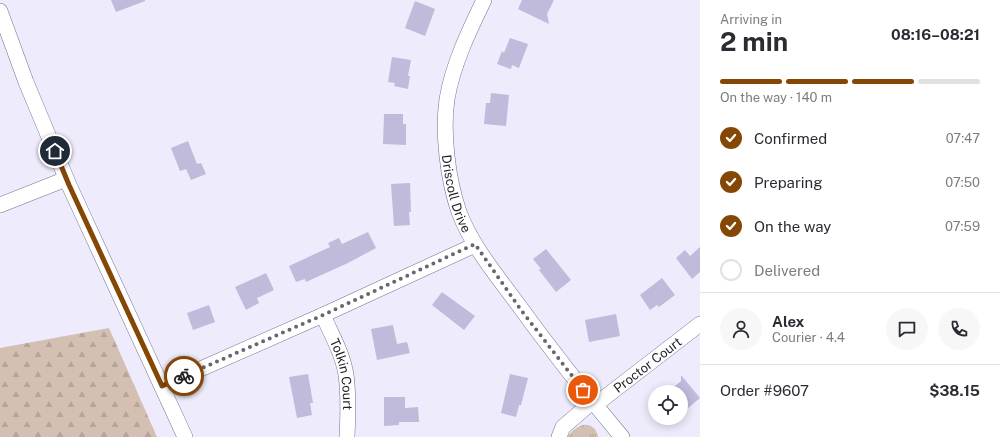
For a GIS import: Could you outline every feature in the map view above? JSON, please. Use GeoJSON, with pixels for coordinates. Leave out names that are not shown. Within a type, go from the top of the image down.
{"type":"FeatureCollection","features":[{"type":"Feature","properties":{"kind":"street","name":"Driscoll Drive"},"geometry":{"type":"LineString","coordinates":[[484,0],[458,58],[447,100],[446,150],[450,176],[459,212],[475,244],[521,310],[621,437]]}},
{"type":"Feature","properties":{"kind":"street"},"geometry":{"type":"LineString","coordinates":[[0,11],[26,82],[66,179],[185,437]]}},
{"type":"Feature","properties":{"kind":"street"},"geometry":{"type":"LineString","coordinates":[[0,205],[66,179]]}},
{"type":"Feature","properties":{"kind":"street"},"geometry":{"type":"LineString","coordinates":[[162,386],[323,315],[475,244]]}},
{"type":"Feature","properties":{"kind":"street","name":"Tolkin Court"},"geometry":{"type":"LineString","coordinates":[[323,315],[342,359],[346,375],[348,404],[347,437]]}},
{"type":"Feature","properties":{"kind":"street","name":"Proctor Court"},"geometry":{"type":"LineString","coordinates":[[559,437],[563,427],[700,324]]}},
{"type":"Feature","properties":{"kind":"green space"},"geometry":{"type":"Polygon","coordinates":[[[109,328],[157,437],[0,437],[0,348],[109,328]]]}},
{"type":"Feature","properties":{"kind":"green space"},"geometry":{"type":"Polygon","coordinates":[[[583,425],[589,425],[593,428],[598,437],[568,437],[574,430],[583,425]]]}},
{"type":"Feature","properties":{"kind":"building"},"geometry":{"type":"Polygon","coordinates":[[[111,0],[145,0],[145,1],[116,12],[111,0]]]}},
{"type":"Feature","properties":{"kind":"building"},"geometry":{"type":"Polygon","coordinates":[[[522,0],[554,0],[547,14],[549,24],[518,9],[522,0]]]}},
{"type":"Feature","properties":{"kind":"building"},"geometry":{"type":"Polygon","coordinates":[[[415,1],[435,9],[425,36],[405,28],[415,1]]]}},
{"type":"Feature","properties":{"kind":"building"},"geometry":{"type":"Polygon","coordinates":[[[510,38],[528,44],[519,68],[512,65],[511,69],[497,64],[502,51],[504,53],[510,38]]]}},
{"type":"Feature","properties":{"kind":"building"},"geometry":{"type":"Polygon","coordinates":[[[392,57],[411,60],[408,76],[410,76],[408,89],[394,86],[395,83],[388,82],[392,57]]]}},
{"type":"Feature","properties":{"kind":"building"},"geometry":{"type":"Polygon","coordinates":[[[491,93],[509,95],[506,126],[484,124],[486,103],[490,103],[491,93]]]}},
{"type":"Feature","properties":{"kind":"building"},"geometry":{"type":"Polygon","coordinates":[[[384,114],[403,114],[403,124],[406,124],[406,145],[383,144],[384,114]]]}},
{"type":"Feature","properties":{"kind":"building"},"geometry":{"type":"Polygon","coordinates":[[[188,141],[197,164],[201,163],[206,174],[191,180],[186,169],[180,171],[171,148],[188,141]]]}},
{"type":"Feature","properties":{"kind":"building"},"geometry":{"type":"Polygon","coordinates":[[[410,183],[410,225],[394,226],[391,184],[410,183]]]}},
{"type":"Feature","properties":{"kind":"building"},"geometry":{"type":"Polygon","coordinates":[[[368,232],[376,248],[348,263],[306,282],[305,279],[296,282],[289,266],[330,247],[328,243],[339,238],[342,244],[368,232]]]}},
{"type":"Feature","properties":{"kind":"building"},"geometry":{"type":"Polygon","coordinates":[[[700,247],[700,272],[692,279],[676,258],[685,250],[690,256],[700,247]]]}},
{"type":"Feature","properties":{"kind":"building"},"geometry":{"type":"Polygon","coordinates":[[[546,249],[571,280],[556,292],[539,270],[541,269],[533,259],[546,249]]]}},
{"type":"Feature","properties":{"kind":"building"},"geometry":{"type":"Polygon","coordinates":[[[266,273],[274,290],[257,298],[259,303],[246,310],[235,287],[266,273]]]}},
{"type":"Feature","properties":{"kind":"building"},"geometry":{"type":"Polygon","coordinates":[[[662,278],[675,295],[659,307],[657,305],[650,310],[640,295],[662,278]]]}},
{"type":"Feature","properties":{"kind":"building"},"geometry":{"type":"Polygon","coordinates":[[[442,292],[475,316],[464,330],[432,305],[442,292]]]}},
{"type":"Feature","properties":{"kind":"building"},"geometry":{"type":"Polygon","coordinates":[[[209,305],[215,322],[193,330],[187,313],[209,305]]]}},
{"type":"Feature","properties":{"kind":"building"},"geometry":{"type":"Polygon","coordinates":[[[616,314],[620,336],[589,342],[585,320],[616,314]]]}},
{"type":"Feature","properties":{"kind":"building"},"geometry":{"type":"Polygon","coordinates":[[[393,325],[397,344],[407,342],[410,353],[377,360],[371,329],[393,325]]]}},
{"type":"Feature","properties":{"kind":"building"},"geometry":{"type":"Polygon","coordinates":[[[308,374],[313,403],[310,403],[312,415],[297,418],[289,377],[308,374]]]}},
{"type":"Feature","properties":{"kind":"building"},"geometry":{"type":"Polygon","coordinates":[[[510,374],[528,378],[521,405],[519,405],[516,417],[501,413],[510,374]]]}},
{"type":"Feature","properties":{"kind":"building"},"geometry":{"type":"Polygon","coordinates":[[[681,375],[700,398],[688,408],[688,385],[676,385],[681,381],[681,375]]]}},
{"type":"Feature","properties":{"kind":"building"},"geometry":{"type":"Polygon","coordinates":[[[384,397],[405,397],[405,408],[418,407],[419,422],[399,422],[399,425],[384,426],[384,397]]]}},
{"type":"Feature","properties":{"kind":"way so far"},"geometry":{"type":"LineString","coordinates":[[184,376],[323,315],[475,244],[521,310],[583,390]]}},
{"type":"Feature","properties":{"kind":"route"},"geometry":{"type":"LineString","coordinates":[[55,151],[69,185],[162,386],[184,376]]}}]}
